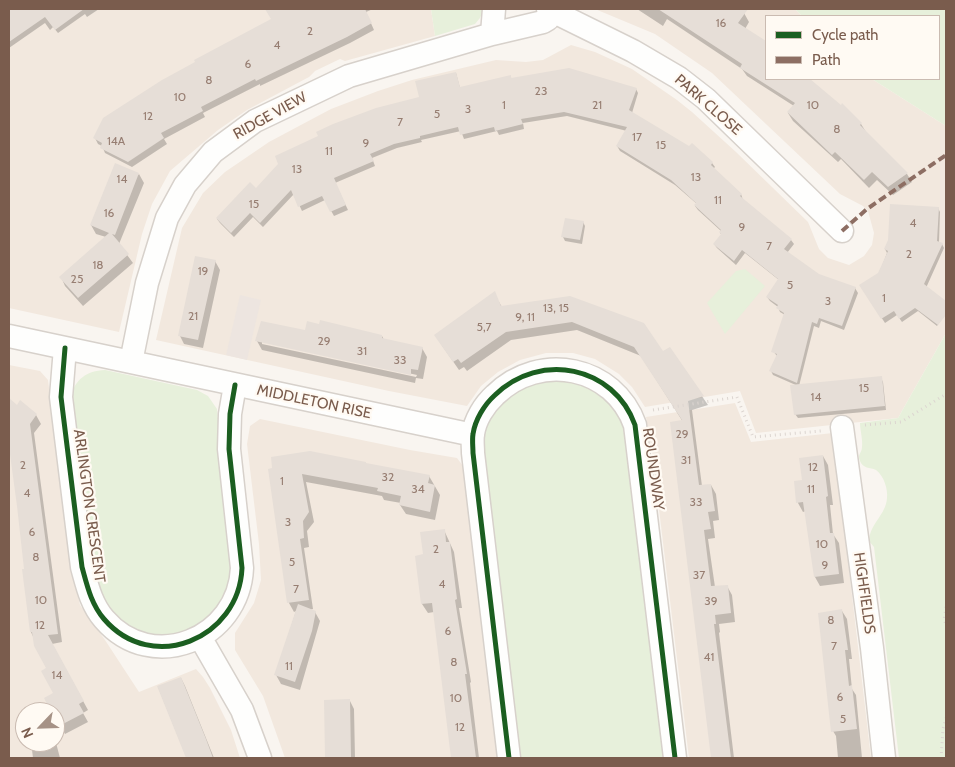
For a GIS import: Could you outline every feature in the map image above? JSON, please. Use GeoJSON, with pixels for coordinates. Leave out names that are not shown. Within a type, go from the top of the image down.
{"type":"FeatureCollection","features":[{"type":"Feature","properties":{"kind":"street"},"geometry":{"type":"LineString","coordinates":[[492,34],[494,9]]}},
{"type":"Feature","properties":{"kind":"street","name":"RIDGE VIEW"},"geometry":{"type":"LineString","coordinates":[[131,362],[148,283],[167,218],[185,185],[213,152],[255,121],[329,84],[375,68],[492,34],[544,22],[548,19],[550,10]]}},
{"type":"Feature","properties":{"kind":"street","name":"PARK CLOSE"},"geometry":{"type":"LineString","coordinates":[[550,10],[633,51],[679,78],[706,99],[842,231]]}},
{"type":"Feature","properties":{"kind":"street","name":"MIDDLETON RISE"},"geometry":{"type":"LineString","coordinates":[[9,336],[473,435]]}},
{"type":"Feature","properties":{"kind":"street","name":"ARLINGTON CRESCENT"},"geometry":{"type":"LineString","coordinates":[[65,348],[61,397],[82,566],[91,600],[104,619],[112,628],[142,644],[170,646],[184,644],[200,637],[215,628],[236,599],[242,576],[241,554],[229,449],[230,414],[235,385]]}},
{"type":"Feature","properties":{"kind":"street","name":"ROUNDWAY"},"geometry":{"type":"LineString","coordinates":[[510,758],[473,435],[483,410],[499,391],[511,382],[529,373],[562,369],[578,372],[608,387],[621,398],[632,416],[637,437],[675,758]]}},
{"type":"Feature","properties":{"kind":"street","name":"HIGHFIELDS"},"geometry":{"type":"LineString","coordinates":[[842,427],[872,648],[884,758]]}},
{"type":"Feature","properties":{"kind":"street"},"geometry":{"type":"LineString","coordinates":[[200,637],[242,710],[260,758]]}},
{"type":"Feature","properties":{"kind":"path"},"geometry":{"type":"LineString","coordinates":[[632,416],[646,411],[736,397],[753,437],[901,422],[946,394]]}},
{"type":"Feature","properties":{"kind":"path"},"geometry":{"type":"LineString","coordinates":[[946,607],[944,620],[946,624]]}},
{"type":"Feature","properties":{"kind":"path"},"geometry":{"type":"LineString","coordinates":[[941,758],[943,729],[946,718]]}},
{"type":"Feature","properties":{"kind":"shaded area"},"geometry":{"type":"Polygon","coordinates":[[[9,9],[431,9],[435,36],[345,61],[340,59],[315,71],[309,77],[247,110],[218,130],[170,171],[152,204],[142,234],[119,332],[9,308],[9,9]]]}},
{"type":"Feature","properties":{"kind":"shaded area"},"geometry":{"type":"Polygon","coordinates":[[[595,9],[795,9],[801,15],[765,15],[765,80],[874,80],[946,126],[946,333],[898,418],[756,433],[740,391],[645,407],[632,387],[619,374],[595,359],[573,353],[546,353],[520,360],[498,372],[481,386],[467,406],[389,391],[156,340],[182,228],[203,193],[225,172],[269,142],[331,109],[378,91],[412,80],[496,60],[526,62],[543,60],[571,45],[595,52],[632,69],[692,112],[808,222],[819,249],[828,258],[849,265],[864,256],[872,245],[874,233],[868,211],[863,206],[840,194],[712,73],[655,34],[595,9]]]}},
{"type":"Feature","properties":{"kind":"shaded area"},"geometry":{"type":"Polygon","coordinates":[[[240,295],[261,300],[247,360],[226,355],[240,295]]]}},
{"type":"Feature","properties":{"kind":"shaded area"},"geometry":{"type":"Polygon","coordinates":[[[9,365],[40,371],[48,380],[73,574],[80,605],[139,692],[196,669],[210,688],[231,730],[240,758],[9,758],[9,365]]]}},
{"type":"Feature","properties":{"kind":"shaded area"},"geometry":{"type":"Polygon","coordinates":[[[735,403],[751,442],[833,433],[871,758],[689,758],[652,451],[646,417],[735,403]]]}},
{"type":"Feature","properties":{"kind":"shaded area"},"geometry":{"type":"Polygon","coordinates":[[[260,419],[457,458],[463,466],[497,758],[285,758],[263,696],[235,650],[235,633],[254,603],[261,580],[259,544],[247,444],[250,426],[260,419]]]}},
{"type":"Feature","properties":{"kind":"green space"},"geometry":{"type":"Polygon","coordinates":[[[431,9],[484,9],[475,24],[435,36],[431,9]]]}},
{"type":"Feature","properties":{"kind":"green space"},"geometry":{"type":"Polygon","coordinates":[[[795,9],[946,9],[946,126],[874,80],[940,80],[940,15],[801,15],[795,9]]]}},
{"type":"Feature","properties":{"kind":"green space"},"geometry":{"type":"Polygon","coordinates":[[[745,269],[765,286],[725,334],[707,303],[736,271],[745,269]]]}},
{"type":"Feature","properties":{"kind":"green space"},"geometry":{"type":"Polygon","coordinates":[[[946,333],[946,758],[899,758],[874,547],[869,541],[872,529],[886,504],[887,491],[879,473],[861,464],[859,457],[862,449],[860,423],[898,418],[946,333]]]}},
{"type":"Feature","properties":{"kind":"green space"},"geometry":{"type":"Polygon","coordinates":[[[105,370],[197,390],[208,396],[217,409],[233,570],[224,601],[206,621],[178,635],[150,635],[135,630],[111,612],[95,581],[70,397],[75,385],[83,377],[92,372],[105,370]]]}},
{"type":"Feature","properties":{"kind":"green space"},"geometry":{"type":"Polygon","coordinates":[[[538,380],[570,380],[595,390],[614,410],[623,425],[663,758],[518,758],[481,451],[485,425],[503,398],[538,380]]]}},
{"type":"Feature","properties":{"kind":"building"},"geometry":{"type":"Polygon","coordinates":[[[9,9],[84,9],[55,30],[45,17],[9,42],[9,9]]]}},
{"type":"Feature","properties":{"kind":"building"},"geometry":{"type":"Polygon","coordinates":[[[265,9],[365,9],[372,23],[347,37],[256,81],[255,79],[201,107],[203,111],[161,133],[164,138],[128,162],[100,148],[102,143],[93,138],[103,118],[162,80],[195,62],[194,60],[271,19],[265,9]]]}},
{"type":"Feature","properties":{"kind":"building"},"geometry":{"type":"Polygon","coordinates":[[[658,9],[748,9],[738,23],[765,40],[765,80],[811,80],[841,105],[842,103],[862,123],[860,125],[908,173],[888,187],[872,172],[864,180],[835,152],[832,155],[787,112],[795,103],[740,68],[742,64],[658,9]]]}},
{"type":"Feature","properties":{"kind":"building"},"geometry":{"type":"Polygon","coordinates":[[[569,68],[637,88],[629,110],[689,146],[692,143],[713,162],[711,165],[742,194],[740,196],[792,239],[784,249],[819,274],[856,287],[842,326],[819,318],[817,324],[812,322],[797,383],[769,371],[777,354],[771,352],[784,313],[776,308],[778,305],[766,297],[778,279],[742,250],[734,261],[713,244],[721,234],[719,232],[721,230],[694,205],[696,203],[671,180],[616,146],[627,127],[564,112],[521,119],[523,124],[495,131],[494,127],[460,135],[458,127],[420,136],[420,138],[394,144],[370,154],[374,161],[334,178],[346,205],[330,212],[322,196],[298,207],[291,190],[260,223],[250,213],[231,233],[216,218],[250,182],[256,188],[278,164],[275,156],[318,136],[316,132],[333,124],[376,108],[419,97],[415,81],[456,72],[460,87],[511,75],[511,78],[569,68]]]}},
{"type":"Feature","properties":{"kind":"building"},"geometry":{"type":"Polygon","coordinates":[[[115,163],[139,173],[115,235],[112,234],[129,254],[78,298],[59,277],[109,233],[90,225],[115,163]]]}},
{"type":"Feature","properties":{"kind":"building"},"geometry":{"type":"Polygon","coordinates":[[[890,204],[939,207],[937,241],[943,243],[924,284],[946,301],[946,315],[938,325],[915,308],[899,319],[894,311],[881,319],[859,285],[878,273],[888,251],[884,249],[888,240],[890,204]]]}},
{"type":"Feature","properties":{"kind":"building"},"geometry":{"type":"Polygon","coordinates":[[[565,218],[584,221],[580,240],[561,237],[565,218]]]}},
{"type":"Feature","properties":{"kind":"building"},"geometry":{"type":"Polygon","coordinates":[[[195,256],[216,260],[198,340],[178,336],[195,256]]]}},
{"type":"Feature","properties":{"kind":"building"},"geometry":{"type":"Polygon","coordinates":[[[495,291],[501,306],[570,296],[644,323],[663,351],[670,347],[704,396],[688,401],[699,485],[711,484],[715,511],[708,512],[711,529],[704,530],[711,586],[728,585],[731,613],[715,615],[716,624],[714,624],[731,758],[711,758],[670,422],[682,420],[634,347],[572,322],[506,332],[461,363],[458,359],[453,362],[434,335],[495,291]]]}},
{"type":"Feature","properties":{"kind":"building"},"geometry":{"type":"Polygon","coordinates":[[[320,320],[382,335],[382,338],[423,347],[418,370],[411,369],[411,375],[255,341],[261,321],[305,330],[307,321],[319,324],[320,320]]]}},
{"type":"Feature","properties":{"kind":"building"},"geometry":{"type":"Polygon","coordinates":[[[882,376],[885,406],[794,415],[790,385],[882,376]]]}},
{"type":"Feature","properties":{"kind":"building"},"geometry":{"type":"Polygon","coordinates":[[[9,398],[17,405],[20,400],[37,414],[30,424],[58,634],[48,635],[84,701],[79,704],[84,713],[65,723],[65,702],[46,702],[44,698],[53,693],[41,671],[46,668],[34,646],[32,632],[30,632],[9,447],[9,398]]]}},
{"type":"Feature","properties":{"kind":"building"},"geometry":{"type":"Polygon","coordinates":[[[310,451],[430,475],[428,483],[435,485],[430,512],[399,505],[401,496],[377,491],[378,488],[302,474],[309,512],[303,521],[304,538],[300,539],[309,600],[287,603],[268,469],[272,468],[271,457],[310,451]]]}},
{"type":"Feature","properties":{"kind":"building"},"geometry":{"type":"Polygon","coordinates":[[[823,455],[830,533],[834,533],[839,574],[814,577],[803,502],[796,503],[794,481],[802,480],[799,458],[823,455]]]}},
{"type":"Feature","properties":{"kind":"building"},"geometry":{"type":"Polygon","coordinates":[[[445,529],[446,542],[450,542],[457,599],[455,600],[467,674],[465,674],[476,758],[451,758],[432,603],[421,604],[415,556],[423,554],[420,532],[445,529]]]}},
{"type":"Feature","properties":{"kind":"building"},"geometry":{"type":"Polygon","coordinates":[[[298,604],[316,611],[312,631],[295,682],[274,675],[298,604]]]}},
{"type":"Feature","properties":{"kind":"building"},"geometry":{"type":"Polygon","coordinates":[[[842,609],[848,650],[845,650],[849,686],[852,685],[857,729],[831,732],[818,613],[842,609]]]}},
{"type":"Feature","properties":{"kind":"building"},"geometry":{"type":"Polygon","coordinates":[[[181,677],[213,758],[186,758],[157,686],[181,677]]]}},
{"type":"Feature","properties":{"kind":"building"},"geometry":{"type":"Polygon","coordinates":[[[350,699],[351,758],[325,758],[324,700],[350,699]]]}},
{"type":"Feature","properties":{"kind":"marked path"},"geometry":{"type":"LineString","coordinates":[[842,231],[867,209],[946,155]]}},
{"type":"Feature","properties":{"kind":"cycle path"},"geometry":{"type":"LineString","coordinates":[[65,348],[61,397],[82,567],[93,601],[104,619],[124,636],[145,645],[168,646],[190,641],[210,630],[226,614],[237,593],[242,568],[229,449],[230,414],[235,385]]}},
{"type":"Feature","properties":{"kind":"cycle path"},"geometry":{"type":"LineString","coordinates":[[509,758],[473,453],[473,436],[481,413],[495,395],[513,381],[533,373],[554,370],[574,371],[593,378],[611,389],[625,405],[635,425],[675,758]]}}]}
